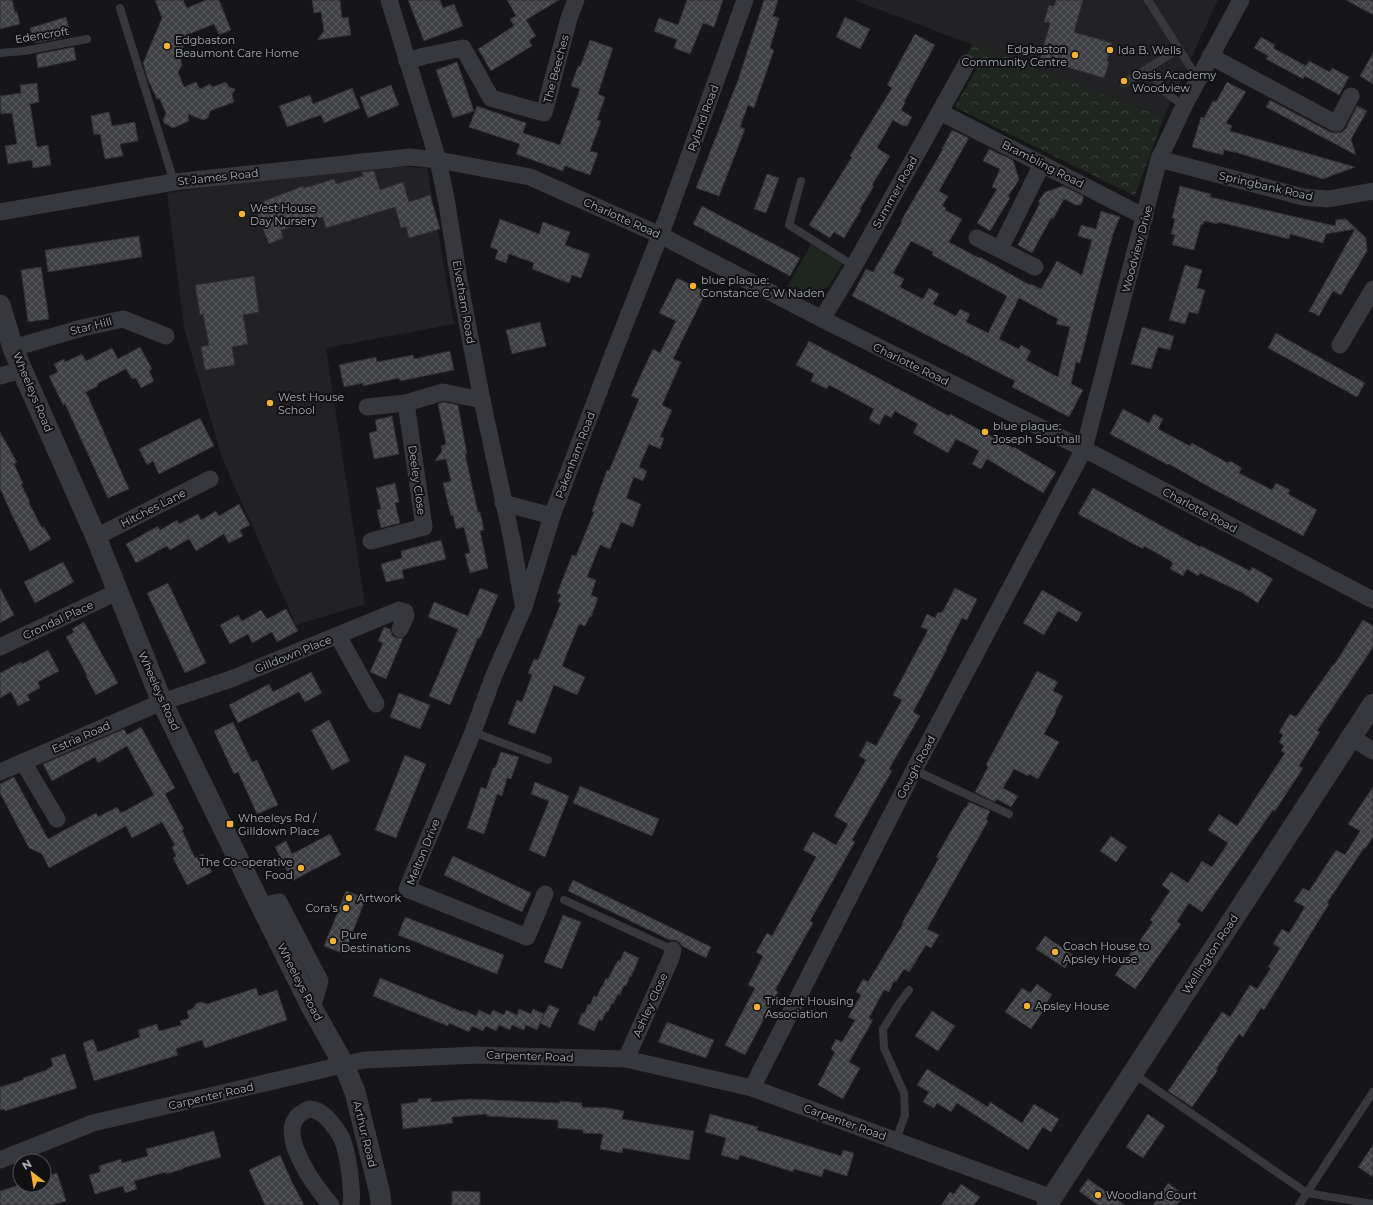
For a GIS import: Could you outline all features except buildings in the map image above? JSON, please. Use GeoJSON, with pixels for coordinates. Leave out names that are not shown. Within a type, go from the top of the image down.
{"type":"FeatureCollection","features":[{"type":"Feature","properties":{"kind":"street","name":"Elvetham Road"},"geometry":{"type":"LineString","coordinates":[[389,0],[438,160],[482,400],[512,540],[524,607]]}},
{"type":"Feature","properties":{"kind":"street","name":"The Beeches"},"geometry":{"type":"LineString","coordinates":[[407,60],[463,48],[491,98],[544,113],[569,18],[576,0]]}},
{"type":"Feature","properties":{"kind":"street","name":"Ryland Road"},"geometry":{"type":"LineString","coordinates":[[660,236],[745,0]]}},
{"type":"Feature","properties":{"kind":"street","name":"Woodview Drive"},"geometry":{"type":"LineString","coordinates":[[1084,449],[1159,159],[1184,106],[1241,0]]}},
{"type":"Feature","properties":{"kind":"street"},"geometry":{"type":"LineString","coordinates":[[1210,56],[1335,123],[1337,123],[1351,96]]}},
{"type":"Feature","properties":{"kind":"street","name":"Summer Road"},"geometry":{"type":"LineString","coordinates":[[822,319],[854,266],[967,64]]}},
{"type":"Feature","properties":{"kind":"street","name":"Brambling Road"},"geometry":{"type":"LineString","coordinates":[[940,112],[1145,217]]}},
{"type":"Feature","properties":{"kind":"street","name":"St James Road"},"geometry":{"type":"LineString","coordinates":[[0,212],[174,182],[410,157],[438,160]]}},
{"type":"Feature","properties":{"kind":"street","name":"Springbank Road"},"geometry":{"type":"LineString","coordinates":[[1159,159],[1303,197],[1328,199],[1373,191]]}},
{"type":"Feature","properties":{"kind":"street","name":"Charlotte Road"},"geometry":{"type":"LineString","coordinates":[[438,160],[530,177],[660,236],[822,319],[1084,449],[1373,600]]}},
{"type":"Feature","properties":{"kind":"street"},"geometry":{"type":"LineString","coordinates":[[1000,249],[1042,164]]}},
{"type":"Feature","properties":{"kind":"street","name":"Pakenham Road"},"geometry":{"type":"LineString","coordinates":[[494,675],[524,607],[552,516],[610,362],[660,236]]}},
{"type":"Feature","properties":{"kind":"street"},"geometry":{"type":"LineString","coordinates":[[977,238],[1035,267]]}},
{"type":"Feature","properties":{"kind":"street"},"geometry":{"type":"LineString","coordinates":[[1340,345],[1373,289]]}},
{"type":"Feature","properties":{"kind":"street","name":"Wheeleys Road"},"geometry":{"type":"LineString","coordinates":[[0,305],[13,348],[96,537],[162,702],[312,1008],[344,1065]]}},
{"type":"Feature","properties":{"kind":"street","name":"Star Hill"},"geometry":{"type":"LineString","coordinates":[[13,348],[82,328],[123,319],[166,336]]}},
{"type":"Feature","properties":{"kind":"street"},"geometry":{"type":"LineString","coordinates":[[0,376],[22,370]]}},
{"type":"Feature","properties":{"kind":"street"},"geometry":{"type":"LineString","coordinates":[[367,407],[406,403],[443,392],[482,400]]}},
{"type":"Feature","properties":{"kind":"street","name":"Deeley Close"},"geometry":{"type":"LineString","coordinates":[[371,541],[424,527],[406,403]]}},
{"type":"Feature","properties":{"kind":"street","name":"Gough Road"},"geometry":{"type":"LineString","coordinates":[[752,1088],[914,770],[1084,449]]}},
{"type":"Feature","properties":{"kind":"street","name":"Hitches Lane"},"geometry":{"type":"LineString","coordinates":[[96,537],[210,479]]}},
{"type":"Feature","properties":{"kind":"street"},"geometry":{"type":"LineString","coordinates":[[503,503],[552,516]]}},
{"type":"Feature","properties":{"kind":"street","name":"Crondal Place"},"geometry":{"type":"LineString","coordinates":[[0,647],[117,592]]}},
{"type":"Feature","properties":{"kind":"street","name":"Gilldown Place"},"geometry":{"type":"LineString","coordinates":[[162,702],[232,679],[399,610],[403,610],[406,615],[400,629]]}},
{"type":"Feature","properties":{"kind":"street"},"geometry":{"type":"LineString","coordinates":[[338,636],[376,704]]}},
{"type":"Feature","properties":{"kind":"street","name":"Melton Drive"},"geometry":{"type":"LineString","coordinates":[[494,675],[473,732],[407,889],[527,937],[545,894]]}},
{"type":"Feature","properties":{"kind":"street","name":"Estria Road"},"geometry":{"type":"LineString","coordinates":[[0,772],[162,702]]}},
{"type":"Feature","properties":{"kind":"street","name":"Wellington Road"},"geometry":{"type":"LineString","coordinates":[[1050,1201],[1373,704]]}},
{"type":"Feature","properties":{"kind":"street"},"geometry":{"type":"LineString","coordinates":[[1351,737],[1373,751]]}},
{"type":"Feature","properties":{"kind":"street"},"geometry":{"type":"LineString","coordinates":[[23,762],[58,819]]}},
{"type":"Feature","properties":{"kind":"street","name":"Ashley Close"},"geometry":{"type":"LineString","coordinates":[[626,1059],[671,958],[673,950]]}},
{"type":"Feature","properties":{"kind":"street","name":"Carpenter Road"},"geometry":{"type":"LineString","coordinates":[[0,1160],[93,1123],[364,1060],[477,1055],[626,1059],[752,1088],[896,1140],[1050,1201]]}},
{"type":"Feature","properties":{"kind":"street","name":"Arthur Road"},"geometry":{"type":"LineString","coordinates":[[344,1065],[355,1092],[380,1194],[381,1205]]}},
{"type":"Feature","properties":{"kind":"street"},"geometry":{"type":"LineString","coordinates":[[331,1205],[321,1194],[302,1163],[294,1146],[292,1122],[298,1115],[309,1109],[319,1111],[329,1120],[342,1139],[350,1172],[351,1205]]}},
{"type":"Feature","properties":{"kind":"lane"},"geometry":{"type":"LineString","coordinates":[[1148,0],[1198,79]]}},
{"type":"Feature","properties":{"kind":"lane"},"geometry":{"type":"LineString","coordinates":[[120,8],[174,182]]}},
{"type":"Feature","properties":{"kind":"lane","name":"Edencroft"},"geometry":{"type":"LineString","coordinates":[[0,53],[24,51],[87,39]]}},
{"type":"Feature","properties":{"kind":"lane"},"geometry":{"type":"LineString","coordinates":[[1124,83],[1179,49]]}},
{"type":"Feature","properties":{"kind":"lane"},"geometry":{"type":"LineString","coordinates":[[1148,68],[1166,93],[1184,106]]}},
{"type":"Feature","properties":{"kind":"lane"},"geometry":{"type":"LineString","coordinates":[[801,181],[788,225],[854,266]]}},
{"type":"Feature","properties":{"kind":"lane"},"geometry":{"type":"LineString","coordinates":[[473,732],[548,760]]}},
{"type":"Feature","properties":{"kind":"lane"},"geometry":{"type":"LineString","coordinates":[[914,770],[1009,814]]}},
{"type":"Feature","properties":{"kind":"lane"},"geometry":{"type":"LineString","coordinates":[[564,900],[673,950]]}},
{"type":"Feature","properties":{"kind":"lane"},"geometry":{"type":"LineString","coordinates":[[896,1140],[905,1115],[904,1093],[884,1048],[883,1029],[909,990]]}},
{"type":"Feature","properties":{"kind":"lane"},"geometry":{"type":"LineString","coordinates":[[1133,1074],[1307,1192],[1373,1204]]}},
{"type":"Feature","properties":{"kind":"lane"},"geometry":{"type":"LineString","coordinates":[[1299,1205],[1373,1092]]}},
{"type":"Feature","properties":{"kind":"shaded area","name":"Oasis Academy Woodview"},"geometry":{"type":"Polygon","coordinates":[[[854,0],[1218,0],[1164,117],[854,0]]]}},
{"type":"Feature","properties":{"kind":"shaded area","name":"West House School"},"geometry":{"type":"Polygon","coordinates":[[[372,165],[427,168],[454,324],[326,348],[365,604],[296,625],[222,458],[184,328],[167,193],[372,165]]]}},
{"type":"Feature","properties":{"kind":"green space"},"geometry":{"type":"Polygon","coordinates":[[[972,44],[1164,117],[1135,196],[955,107],[979,64],[966,55],[972,44]]]}},
{"type":"Feature","properties":{"kind":"green space"},"geometry":{"type":"Polygon","coordinates":[[[811,244],[843,263],[828,287],[810,294],[797,295],[787,288],[811,244]]]}},
{"type":"Feature","properties":{"kind":"place","name":"Edgbaston Beaumont Care Home"},"geometry":{"type":"Point","coordinates":[167,46]}},
{"type":"Feature","properties":{"kind":"place","name":"Ida B. Wells"},"geometry":{"type":"Point","coordinates":[1110,50]}},
{"type":"Feature","properties":{"kind":"place","name":"Edgbaston Community Centre"},"geometry":{"type":"Point","coordinates":[1075,55]}},
{"type":"Feature","properties":{"kind":"place","name":"Oasis Academy Woodview"},"geometry":{"type":"Point","coordinates":[1124,81]}},
{"type":"Feature","properties":{"kind":"place","name":"West House Day Nursery"},"geometry":{"type":"Point","coordinates":[242,214]}},
{"type":"Feature","properties":{"kind":"place","name":"blue plaque: Constance C W Naden"},"geometry":{"type":"Point","coordinates":[693,286]}},
{"type":"Feature","properties":{"kind":"place","name":"West House School"},"geometry":{"type":"Point","coordinates":[270,403]}},
{"type":"Feature","properties":{"kind":"place","name":"blue plaque: Joseph Southall"},"geometry":{"type":"Point","coordinates":[985,432]}},
{"type":"Feature","properties":{"kind":"place","name":"Wheeleys Rd / Gilldown Place"},"geometry":{"type":"Point","coordinates":[230,824]}},
{"type":"Feature","properties":{"kind":"place","name":"The Co-operative Food"},"geometry":{"type":"Point","coordinates":[301,868]}},
{"type":"Feature","properties":{"kind":"place","name":"Artwork"},"geometry":{"type":"Point","coordinates":[349,898]}},
{"type":"Feature","properties":{"kind":"place","name":"Cora's"},"geometry":{"type":"Point","coordinates":[346,908]}},
{"type":"Feature","properties":{"kind":"place","name":"Pure Destinations"},"geometry":{"type":"Point","coordinates":[333,941]}},
{"type":"Feature","properties":{"kind":"place","name":"Coach House to Apsley House"},"geometry":{"type":"Point","coordinates":[1055,952]}},
{"type":"Feature","properties":{"kind":"place","name":"Apsley House"},"geometry":{"type":"Point","coordinates":[1027,1006]}},
{"type":"Feature","properties":{"kind":"place","name":"Trident Housing Association"},"geometry":{"type":"Point","coordinates":[757,1007]}},
{"type":"Feature","properties":{"kind":"place","name":"Woodland Court"},"geometry":{"type":"Point","coordinates":[1098,1195]}}]}
